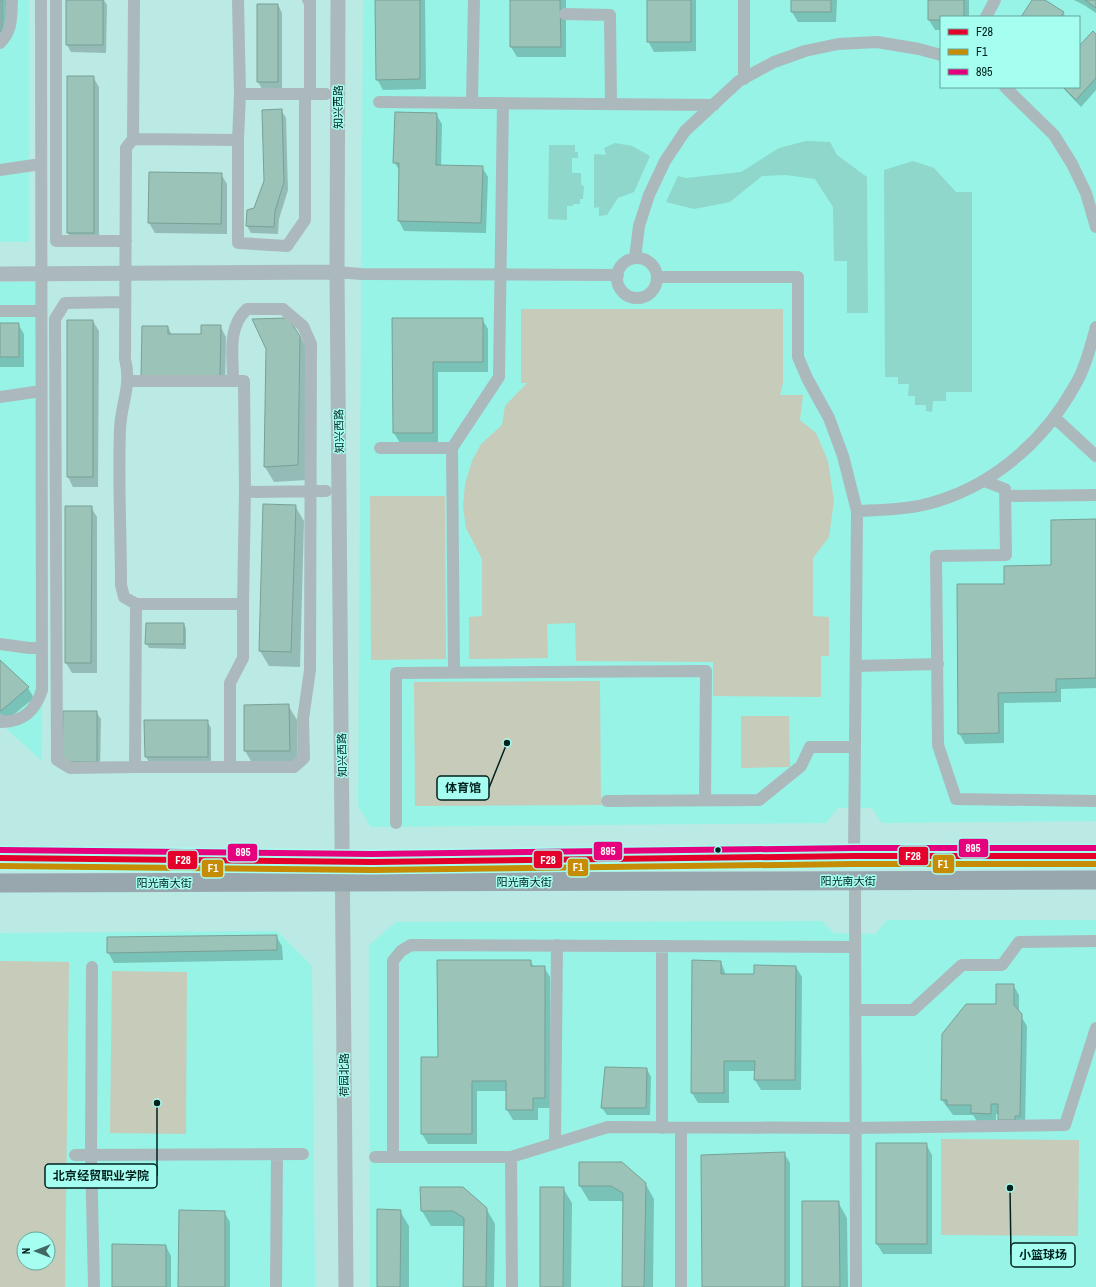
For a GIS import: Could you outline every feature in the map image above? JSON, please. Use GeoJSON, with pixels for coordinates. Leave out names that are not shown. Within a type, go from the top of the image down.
{"type":"FeatureCollection","features":[{"type":"Feature","properties":{"kind":"main road","name":"阳光南大街"},"geometry":{"type":"LineString","coordinates":[[0,858],[343,862],[854,856],[1096,856]]}},
{"type":"Feature","properties":{"kind":"main road","name":"阳光南大街"},"geometry":{"type":"LineString","coordinates":[[0,883],[1096,880]]}},
{"type":"Feature","properties":{"kind":"street"},"geometry":{"type":"LineString","coordinates":[[0,43],[8,35],[11,26],[12,0]]}},
{"type":"Feature","properties":{"kind":"street"},"geometry":{"type":"LineString","coordinates":[[0,720],[2,722],[16,721],[30,712],[38,702],[42,690],[41,0]]}},
{"type":"Feature","properties":{"kind":"street"},"geometry":{"type":"LineString","coordinates":[[56,0],[56,241],[126,241]]}},
{"type":"Feature","properties":{"kind":"street"},"geometry":{"type":"LineString","coordinates":[[134,0],[133,139],[126,148],[125,359],[128,372],[128,381],[120,427],[121,585],[124,597],[136,604],[243,604]]}},
{"type":"Feature","properties":{"kind":"street"},"geometry":{"type":"LineString","coordinates":[[238,0],[240,94],[238,140],[238,243],[287,246],[305,220],[310,2],[308,0]]}},
{"type":"Feature","properties":{"kind":"street","name":"知兴西路"},"geometry":{"type":"LineString","coordinates":[[338,0],[337,272],[343,862]]}},
{"type":"Feature","properties":{"kind":"street"},"geometry":{"type":"LineString","coordinates":[[472,102],[474,0]]}},
{"type":"Feature","properties":{"kind":"street"},"geometry":{"type":"LineString","coordinates":[[744,0],[744,79]]}},
{"type":"Feature","properties":{"kind":"street"},"geometry":{"type":"LineString","coordinates":[[987,16],[995,0]]}},
{"type":"Feature","properties":{"kind":"street"},"geometry":{"type":"LineString","coordinates":[[565,14],[610,15],[611,104]]}},
{"type":"Feature","properties":{"kind":"street"},"geometry":{"type":"LineString","coordinates":[[634,258],[639,226],[649,195],[665,161],[685,131],[738,82],[780,60],[805,51],[838,44],[877,42],[919,49],[940,55]]}},
{"type":"Feature","properties":{"kind":"street"},"geometry":{"type":"LineString","coordinates":[[1006,88],[1054,135],[1072,164],[1086,193],[1096,227]]}},
{"type":"Feature","properties":{"kind":"street"},"geometry":{"type":"LineString","coordinates":[[240,94],[326,94]]}},
{"type":"Feature","properties":{"kind":"street"},"geometry":{"type":"LineString","coordinates":[[379,102],[714,105]]}},
{"type":"Feature","properties":{"kind":"street"},"geometry":{"type":"LineString","coordinates":[[454,673],[452,448],[499,377],[502,103]]}},
{"type":"Feature","properties":{"kind":"street"},"geometry":{"type":"LineString","coordinates":[[133,139],[238,140]]}},
{"type":"Feature","properties":{"kind":"street"},"geometry":{"type":"LineString","coordinates":[[0,170],[41,164]]}},
{"type":"Feature","properties":{"kind":"street"},"geometry":{"type":"LineString","coordinates":[[634,258],[647,260],[652,265],[657,277],[654,289],[649,294],[637,298],[624,293],[618,282],[618,275],[623,264],[634,258]]}},
{"type":"Feature","properties":{"kind":"street"},"geometry":{"type":"LineString","coordinates":[[0,274],[337,272],[361,274],[618,275]]}},
{"type":"Feature","properties":{"kind":"street"},"geometry":{"type":"LineString","coordinates":[[657,277],[798,277],[798,357],[807,378],[829,418],[844,456],[856,511],[854,856]]}},
{"type":"Feature","properties":{"kind":"street"},"geometry":{"type":"LineString","coordinates":[[125,302],[65,303],[55,319],[57,760],[70,768],[294,767],[304,758],[303,719],[310,670],[311,344],[303,326],[283,309],[248,309],[239,316],[233,331],[233,381]]}},
{"type":"Feature","properties":{"kind":"street"},"geometry":{"type":"LineString","coordinates":[[0,311],[41,310]]}},
{"type":"Feature","properties":{"kind":"street"},"geometry":{"type":"LineString","coordinates":[[856,511],[922,505],[951,497],[984,481],[1011,462],[1036,440],[1055,418],[1075,386],[1088,356],[1096,327]]}},
{"type":"Feature","properties":{"kind":"street"},"geometry":{"type":"LineString","coordinates":[[128,381],[244,381],[245,492],[243,658],[230,683],[230,767]]}},
{"type":"Feature","properties":{"kind":"street"},"geometry":{"type":"LineString","coordinates":[[0,397],[41,391]]}},
{"type":"Feature","properties":{"kind":"street"},"geometry":{"type":"LineString","coordinates":[[1055,418],[1096,456]]}},
{"type":"Feature","properties":{"kind":"street"},"geometry":{"type":"LineString","coordinates":[[380,448],[452,448]]}},
{"type":"Feature","properties":{"kind":"street"},"geometry":{"type":"LineString","coordinates":[[984,481],[1005,489],[1006,554],[936,556],[938,745],[956,799],[1096,801]]}},
{"type":"Feature","properties":{"kind":"street"},"geometry":{"type":"LineString","coordinates":[[245,492],[326,491]]}},
{"type":"Feature","properties":{"kind":"street"},"geometry":{"type":"LineString","coordinates":[[1005,496],[1096,495]]}},
{"type":"Feature","properties":{"kind":"street"},"geometry":{"type":"LineString","coordinates":[[135,767],[136,604]]}},
{"type":"Feature","properties":{"kind":"street"},"geometry":{"type":"LineString","coordinates":[[0,644],[29,648],[42,648]]}},
{"type":"Feature","properties":{"kind":"street"},"geometry":{"type":"LineString","coordinates":[[856,666],[938,664]]}},
{"type":"Feature","properties":{"kind":"street"},"geometry":{"type":"LineString","coordinates":[[396,823],[396,673],[706,671],[705,800]]}},
{"type":"Feature","properties":{"kind":"street"},"geometry":{"type":"LineString","coordinates":[[607,801],[759,800],[801,766],[810,747],[855,747]]}},
{"type":"Feature","properties":{"kind":"street","name":"荷园北路"},"geometry":{"type":"LineString","coordinates":[[343,862],[346,1287]]}},
{"type":"Feature","properties":{"kind":"street"},"geometry":{"type":"LineString","coordinates":[[855,881],[856,1287]]}},
{"type":"Feature","properties":{"kind":"street"},"geometry":{"type":"LineString","coordinates":[[855,1010],[913,1010],[962,965],[1002,965],[1019,942],[1096,942]]}},
{"type":"Feature","properties":{"kind":"street"},"geometry":{"type":"LineString","coordinates":[[393,1157],[393,961],[401,951],[411,945],[855,947]]}},
{"type":"Feature","properties":{"kind":"street"},"geometry":{"type":"LineString","coordinates":[[555,1143],[557,946]]}},
{"type":"Feature","properties":{"kind":"street"},"geometry":{"type":"LineString","coordinates":[[662,946],[662,1128]]}},
{"type":"Feature","properties":{"kind":"street"},"geometry":{"type":"LineString","coordinates":[[92,967],[91,1155],[94,1287]]}},
{"type":"Feature","properties":{"kind":"street"},"geometry":{"type":"LineString","coordinates":[[375,1157],[512,1157],[608,1127],[855,1128],[1065,1125],[1096,1028]]}},
{"type":"Feature","properties":{"kind":"street"},"geometry":{"type":"LineString","coordinates":[[681,1128],[681,1287]]}},
{"type":"Feature","properties":{"kind":"street"},"geometry":{"type":"LineString","coordinates":[[276,1287],[277,1154]]}},
{"type":"Feature","properties":{"kind":"street"},"geometry":{"type":"LineString","coordinates":[[75,1155],[303,1154]]}},
{"type":"Feature","properties":{"kind":"street"},"geometry":{"type":"LineString","coordinates":[[512,1157],[512,1287]]}},
{"type":"Feature","properties":{"kind":"shaded area"},"geometry":{"type":"Polygon","coordinates":[[[0,0],[29,0],[29,242],[0,242],[0,0]]]}},
{"type":"Feature","properties":{"kind":"shaded area"},"geometry":{"type":"Polygon","coordinates":[[[363,0],[1096,0],[1096,821],[882,823],[872,808],[838,808],[826,823],[371,827],[358,806],[363,0]]]}},
{"type":"Feature","properties":{"kind":"shaded area"},"geometry":{"type":"Polygon","coordinates":[[[806,141],[830,142],[837,155],[867,177],[868,313],[847,313],[847,261],[834,261],[833,207],[815,179],[786,175],[762,176],[730,202],[694,209],[666,202],[678,176],[686,178],[741,172],[779,148],[806,141]]]}},
{"type":"Feature","properties":{"kind":"shaded area"},"geometry":{"type":"Polygon","coordinates":[[[615,143],[632,146],[650,156],[634,192],[618,198],[607,215],[599,216],[599,207],[594,208],[594,154],[606,155],[604,148],[615,143]]]}},
{"type":"Feature","properties":{"kind":"shaded area"},"geometry":{"type":"Polygon","coordinates":[[[549,145],[575,145],[575,152],[578,152],[578,158],[572,158],[572,173],[581,173],[581,185],[584,186],[583,199],[580,199],[580,204],[567,206],[567,220],[548,219],[549,145]]]}},
{"type":"Feature","properties":{"kind":"shaded area"},"geometry":{"type":"Polygon","coordinates":[[[913,161],[934,168],[956,192],[972,192],[972,392],[946,392],[946,401],[933,401],[932,412],[926,411],[926,405],[915,405],[915,396],[908,396],[909,384],[898,384],[898,377],[885,377],[884,170],[913,161]]]}},
{"type":"Feature","properties":{"kind":"shaded area"},"geometry":{"type":"Polygon","coordinates":[[[0,282],[44,282],[42,761],[0,723],[0,282]]]}},
{"type":"Feature","properties":{"kind":"shaded area"},"geometry":{"type":"Polygon","coordinates":[[[521,309],[783,309],[783,383],[780,395],[803,395],[800,420],[816,433],[828,461],[834,501],[829,537],[813,558],[813,616],[829,617],[829,656],[821,656],[821,697],[713,696],[713,662],[576,661],[575,623],[547,624],[548,658],[469,659],[469,617],[482,616],[482,559],[466,528],[463,507],[465,484],[472,461],[481,444],[502,425],[505,406],[527,383],[521,383],[521,309]]]}},
{"type":"Feature","properties":{"kind":"shaded area"},"geometry":{"type":"Polygon","coordinates":[[[370,496],[445,496],[446,659],[371,660],[370,496]]]}},
{"type":"Feature","properties":{"kind":"shaded area"},"geometry":{"type":"Polygon","coordinates":[[[600,681],[601,805],[415,806],[414,682],[600,681]]]}},
{"type":"Feature","properties":{"kind":"shaded area"},"geometry":{"type":"Polygon","coordinates":[[[741,716],[789,716],[790,767],[741,768],[741,716]]]}},
{"type":"Feature","properties":{"kind":"shaded area"},"geometry":{"type":"Polygon","coordinates":[[[887,920],[1096,920],[1096,1287],[370,1287],[369,945],[396,922],[822,921],[834,933],[875,934],[887,920]]]}},
{"type":"Feature","properties":{"kind":"shaded area"},"geometry":{"type":"Polygon","coordinates":[[[277,931],[312,966],[315,1287],[0,1287],[0,933],[277,931]]]}},
{"type":"Feature","properties":{"kind":"shaded area"},"geometry":{"type":"Polygon","coordinates":[[[0,961],[69,962],[65,1287],[0,1287],[0,961]]]}},
{"type":"Feature","properties":{"kind":"shaded area"},"geometry":{"type":"Polygon","coordinates":[[[112,971],[187,972],[186,1134],[110,1133],[112,971]]]}},
{"type":"Feature","properties":{"kind":"shaded area"},"geometry":{"type":"Polygon","coordinates":[[[941,1139],[1079,1140],[1078,1236],[941,1235],[941,1139]]]}},
{"type":"Feature","properties":{"kind":"building"},"geometry":{"type":"Polygon","coordinates":[[[0,0],[2,0],[2,31],[0,31],[0,0]]]}},
{"type":"Feature","properties":{"kind":"building"},"geometry":{"type":"Polygon","coordinates":[[[66,0],[103,0],[103,45],[66,45],[66,0]]]}},
{"type":"Feature","properties":{"kind":"building"},"geometry":{"type":"Polygon","coordinates":[[[375,0],[420,0],[420,79],[376,80],[375,0]]]}},
{"type":"Feature","properties":{"kind":"building"},"geometry":{"type":"Polygon","coordinates":[[[510,0],[560,0],[561,47],[510,47],[510,0]]]}},
{"type":"Feature","properties":{"kind":"building"},"geometry":{"type":"Polygon","coordinates":[[[647,0],[691,0],[691,42],[647,42],[647,0]]]}},
{"type":"Feature","properties":{"kind":"building"},"geometry":{"type":"Polygon","coordinates":[[[791,0],[831,0],[831,12],[791,12],[791,0]]]}},
{"type":"Feature","properties":{"kind":"building"},"geometry":{"type":"Polygon","coordinates":[[[928,0],[964,0],[964,16],[940,16],[940,20],[928,20],[928,0]]]}},
{"type":"Feature","properties":{"kind":"building"},"geometry":{"type":"Polygon","coordinates":[[[1032,0],[1045,0],[1064,12],[1062,16],[1022,16],[1032,0]]]}},
{"type":"Feature","properties":{"kind":"building"},"geometry":{"type":"Polygon","coordinates":[[[1085,0],[1096,0],[1096,8],[1085,0]]]}},
{"type":"Feature","properties":{"kind":"building"},"geometry":{"type":"Polygon","coordinates":[[[257,4],[278,4],[278,82],[257,82],[257,4]]]}},
{"type":"Feature","properties":{"kind":"building"},"geometry":{"type":"Polygon","coordinates":[[[1093,31],[1096,34],[1096,78],[1076,100],[1064,88],[1080,88],[1080,45],[1093,31]]]}},
{"type":"Feature","properties":{"kind":"building"},"geometry":{"type":"Polygon","coordinates":[[[67,76],[94,76],[94,233],[67,233],[67,76]]]}},
{"type":"Feature","properties":{"kind":"building"},"geometry":{"type":"Polygon","coordinates":[[[282,109],[284,182],[275,211],[274,227],[246,226],[247,210],[254,208],[264,181],[262,110],[282,109]]]}},
{"type":"Feature","properties":{"kind":"building"},"geometry":{"type":"Polygon","coordinates":[[[395,112],[437,113],[436,165],[483,166],[481,223],[398,221],[399,163],[393,163],[395,112]]]}},
{"type":"Feature","properties":{"kind":"building"},"geometry":{"type":"Polygon","coordinates":[[[149,172],[222,173],[221,224],[148,223],[149,172]]]}},
{"type":"Feature","properties":{"kind":"building"},"geometry":{"type":"Polygon","coordinates":[[[288,318],[300,336],[298,465],[264,467],[266,349],[252,319],[288,318]]]}},
{"type":"Feature","properties":{"kind":"building"},"geometry":{"type":"Polygon","coordinates":[[[392,318],[483,318],[483,362],[433,362],[433,433],[393,433],[392,318]]]}},
{"type":"Feature","properties":{"kind":"building"},"geometry":{"type":"Polygon","coordinates":[[[67,320],[93,320],[93,477],[67,477],[67,320]]]}},
{"type":"Feature","properties":{"kind":"building"},"geometry":{"type":"Polygon","coordinates":[[[0,323],[19,323],[19,357],[0,357],[0,323]]]}},
{"type":"Feature","properties":{"kind":"building"},"geometry":{"type":"Polygon","coordinates":[[[201,325],[221,325],[220,377],[141,376],[142,326],[168,326],[168,334],[201,334],[201,325]]]}},
{"type":"Feature","properties":{"kind":"building"},"geometry":{"type":"Polygon","coordinates":[[[263,504],[296,505],[291,652],[259,651],[263,504]]]}},
{"type":"Feature","properties":{"kind":"building"},"geometry":{"type":"Polygon","coordinates":[[[65,506],[92,506],[91,663],[65,663],[65,506]]]}},
{"type":"Feature","properties":{"kind":"building"},"geometry":{"type":"Polygon","coordinates":[[[1096,519],[1096,678],[1056,679],[1056,692],[998,693],[999,733],[958,734],[957,584],[1004,584],[1004,566],[1051,565],[1051,520],[1096,519]]]}},
{"type":"Feature","properties":{"kind":"building"},"geometry":{"type":"Polygon","coordinates":[[[146,623],[184,623],[184,644],[145,644],[146,623]]]}},
{"type":"Feature","properties":{"kind":"building"},"geometry":{"type":"Polygon","coordinates":[[[0,660],[29,687],[1,711],[0,710],[0,660]]]}},
{"type":"Feature","properties":{"kind":"building"},"geometry":{"type":"Polygon","coordinates":[[[289,704],[290,751],[244,751],[244,705],[289,704]]]}},
{"type":"Feature","properties":{"kind":"building"},"geometry":{"type":"Polygon","coordinates":[[[63,711],[97,711],[97,762],[62,762],[63,711]]]}},
{"type":"Feature","properties":{"kind":"building"},"geometry":{"type":"Polygon","coordinates":[[[144,720],[208,720],[208,757],[145,757],[144,720]]]}},
{"type":"Feature","properties":{"kind":"building"},"geometry":{"type":"Polygon","coordinates":[[[277,935],[277,950],[107,953],[107,937],[277,935]]]}},
{"type":"Feature","properties":{"kind":"building"},"geometry":{"type":"Polygon","coordinates":[[[437,960],[531,960],[531,966],[545,966],[545,1098],[533,1098],[533,1110],[506,1110],[506,1081],[472,1081],[472,1134],[421,1134],[421,1057],[438,1057],[437,960]]]}},
{"type":"Feature","properties":{"kind":"building"},"geometry":{"type":"Polygon","coordinates":[[[692,960],[721,961],[721,974],[754,974],[754,965],[796,966],[795,1080],[754,1080],[755,1061],[724,1061],[724,1093],[691,1093],[692,960]]]}},
{"type":"Feature","properties":{"kind":"building"},"geometry":{"type":"Polygon","coordinates":[[[996,984],[1014,984],[1014,1005],[1022,1014],[1020,1116],[1015,1116],[1015,1120],[998,1120],[998,1104],[991,1104],[991,1114],[971,1113],[971,1105],[947,1105],[947,1100],[941,1100],[942,1034],[966,1004],[996,1004],[996,984]]]}},
{"type":"Feature","properties":{"kind":"building"},"geometry":{"type":"Polygon","coordinates":[[[605,1067],[647,1068],[646,1108],[601,1108],[605,1067]]]}},
{"type":"Feature","properties":{"kind":"building"},"geometry":{"type":"Polygon","coordinates":[[[876,1143],[927,1143],[927,1244],[876,1244],[876,1143]]]}},
{"type":"Feature","properties":{"kind":"building"},"geometry":{"type":"Polygon","coordinates":[[[785,1152],[785,1287],[702,1287],[701,1155],[785,1152]]]}},
{"type":"Feature","properties":{"kind":"building"},"geometry":{"type":"Polygon","coordinates":[[[579,1162],[622,1162],[646,1183],[644,1287],[622,1287],[623,1193],[611,1186],[579,1186],[579,1162]]]}},
{"type":"Feature","properties":{"kind":"building"},"geometry":{"type":"Polygon","coordinates":[[[420,1187],[463,1187],[487,1208],[486,1287],[463,1287],[464,1218],[453,1211],[421,1211],[420,1187]]]}},
{"type":"Feature","properties":{"kind":"building"},"geometry":{"type":"Polygon","coordinates":[[[540,1187],[564,1187],[563,1287],[540,1287],[540,1187]]]}},
{"type":"Feature","properties":{"kind":"building"},"geometry":{"type":"Polygon","coordinates":[[[802,1201],[839,1201],[840,1287],[802,1287],[802,1201]]]}},
{"type":"Feature","properties":{"kind":"building"},"geometry":{"type":"Polygon","coordinates":[[[377,1209],[401,1210],[400,1287],[377,1287],[377,1209]]]}},
{"type":"Feature","properties":{"kind":"building"},"geometry":{"type":"Polygon","coordinates":[[[179,1210],[225,1211],[225,1287],[178,1287],[179,1210]]]}},
{"type":"Feature","properties":{"kind":"building"},"geometry":{"type":"Polygon","coordinates":[[[112,1244],[166,1245],[166,1287],[112,1287],[112,1244]]]}},
{"type":"Feature","properties":{"kind":"transit line","name":"895"},"geometry":{"type":"LineString","coordinates":[[0,850],[372,854],[854,848],[1096,848]]}},
{"type":"Feature","properties":{"kind":"transit line","name":"F28"},"geometry":{"type":"LineString","coordinates":[[0,858],[372,862],[854,856],[1096,856]]}},
{"type":"Feature","properties":{"kind":"transit line","name":"F1"},"geometry":{"type":"LineString","coordinates":[[0,866],[372,870],[854,864],[1096,864]]}},
{"type":"Feature","properties":{"kind":"place","name":"体育馆"},"geometry":{"type":"Point","coordinates":[507,743]}},
{"type":"Feature","properties":{"kind":"place","name":"北京经贸职业学院"},"geometry":{"type":"Point","coordinates":[157,1103]}},
{"type":"Feature","properties":{"kind":"place","name":"小篮球场"},"geometry":{"type":"Point","coordinates":[1010,1188]}}]}
